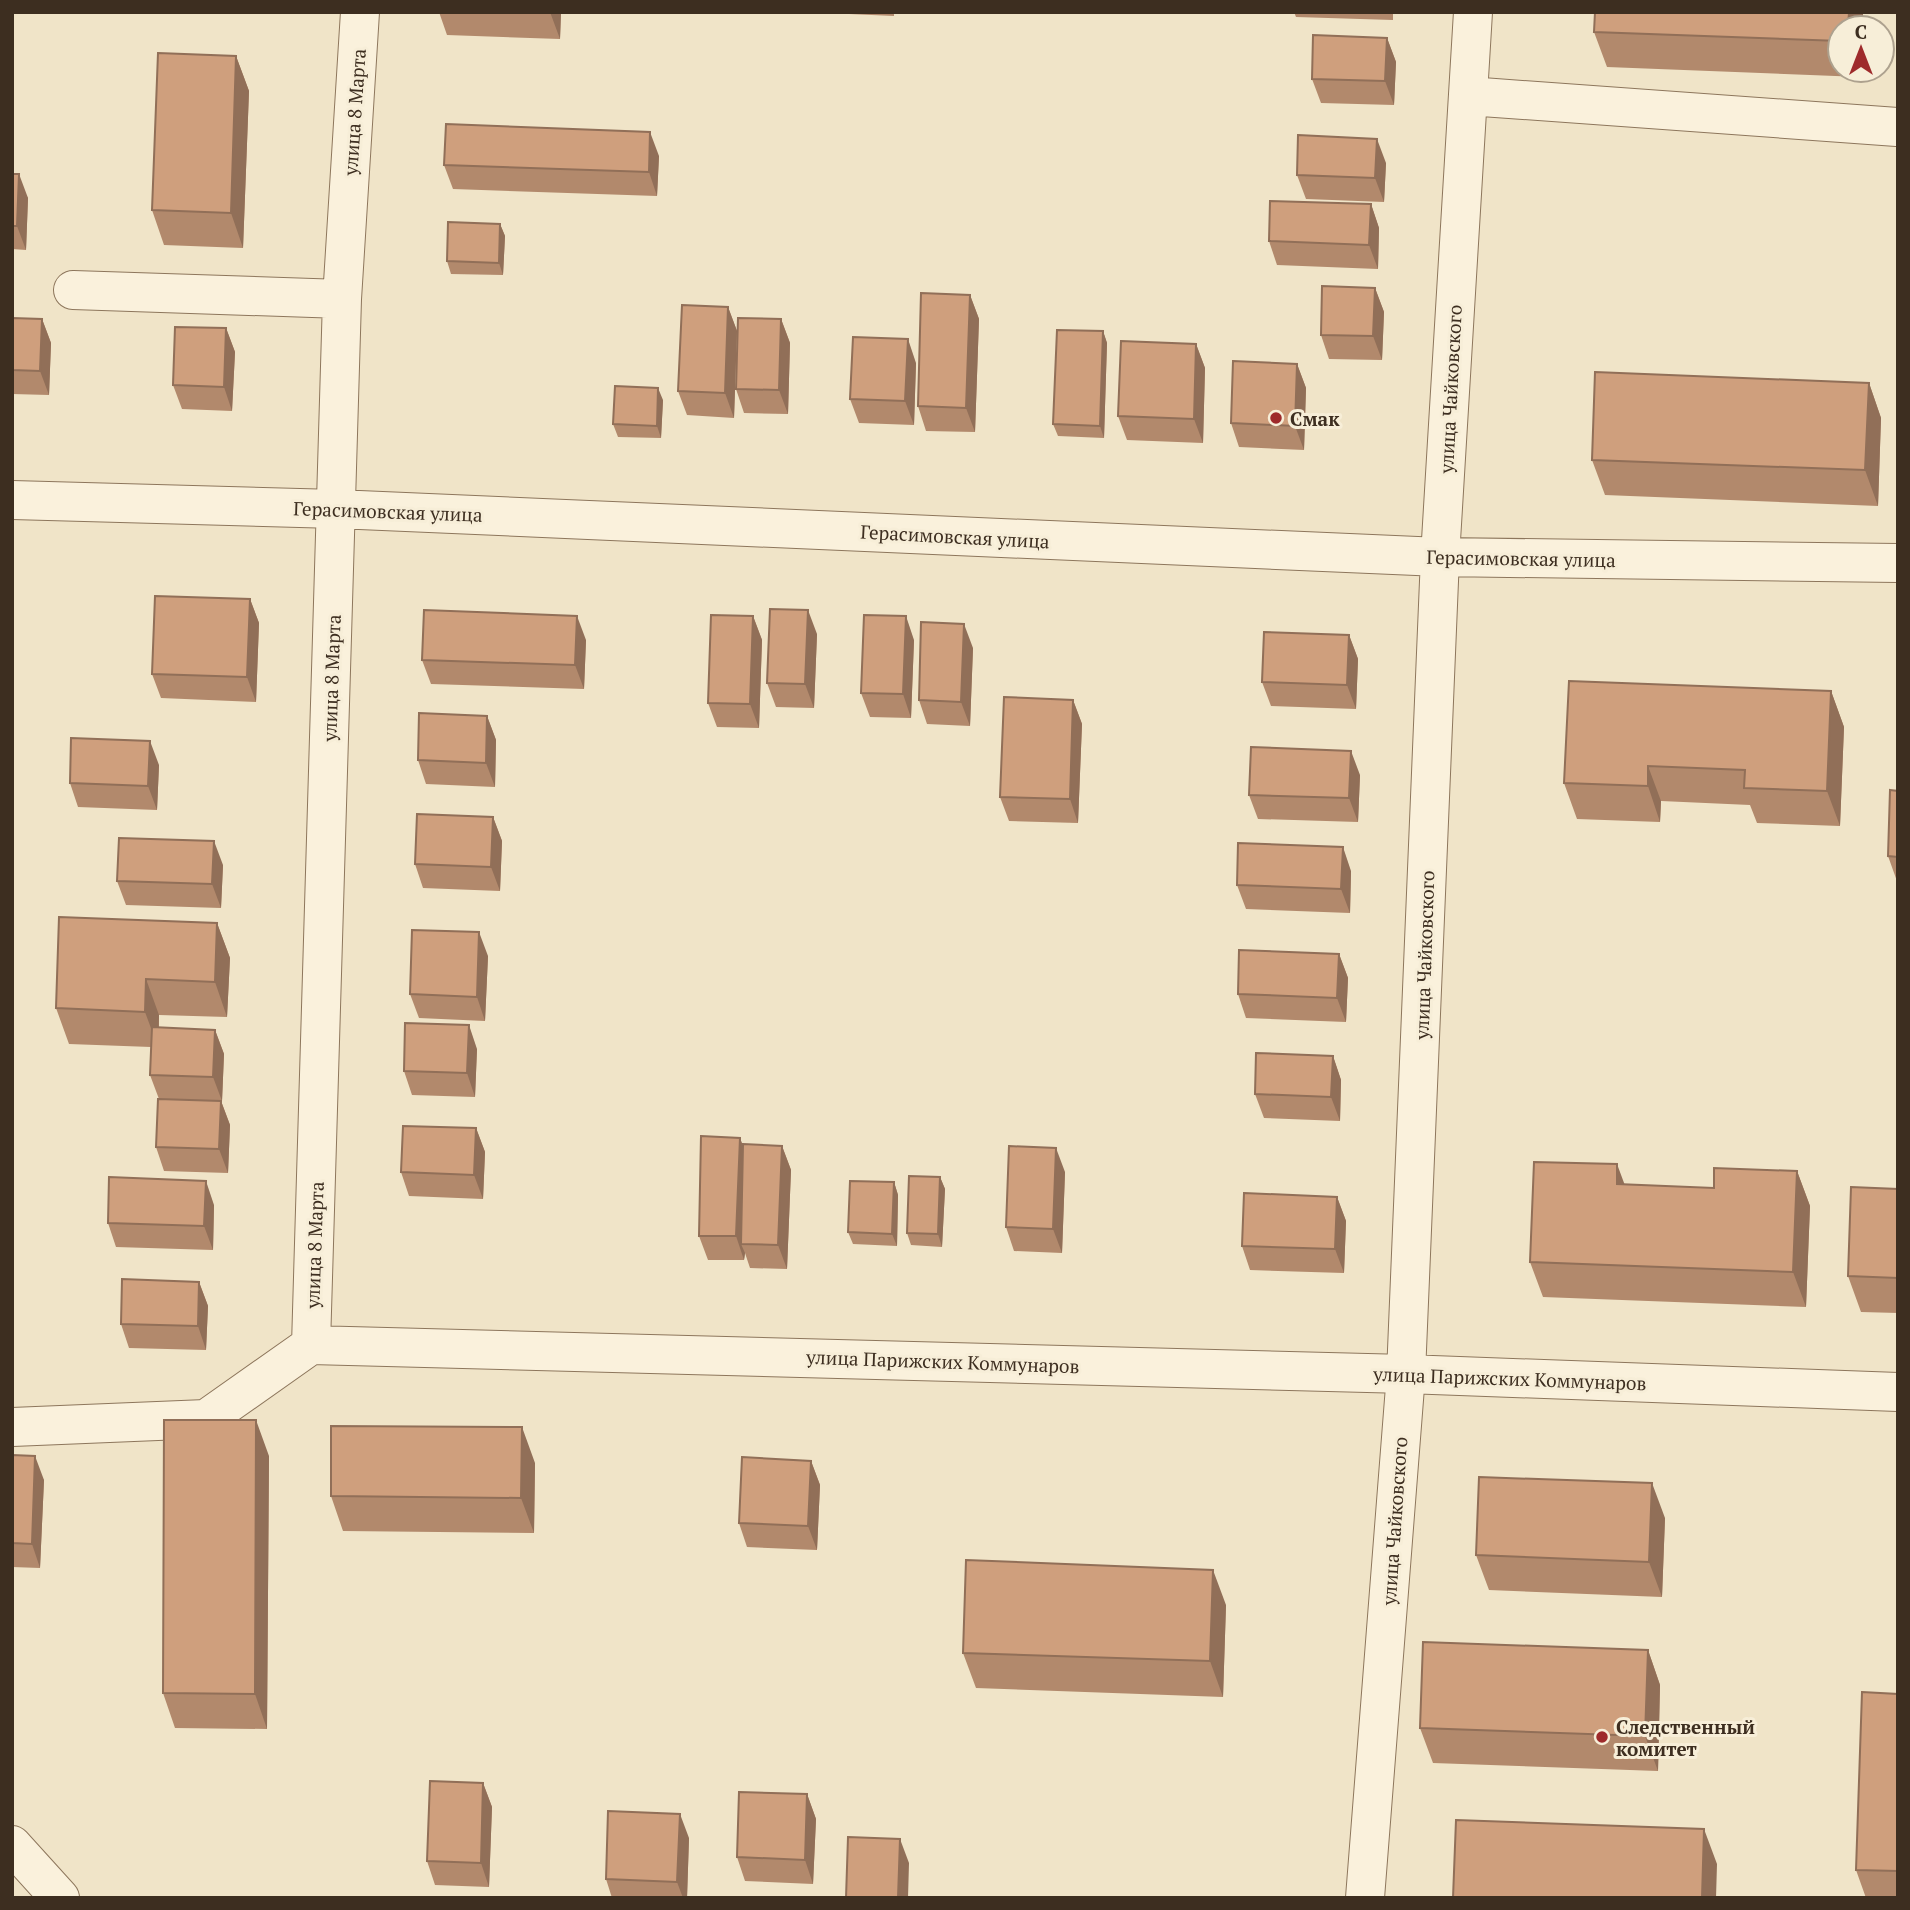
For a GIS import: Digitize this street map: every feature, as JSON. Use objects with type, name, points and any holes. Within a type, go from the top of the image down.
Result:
[{"type":"street","name":"улица 8 Марта","points":[[311,1345],[342,299],[360,12]]},
{"type":"street","name":"улица Чайковского","points":[[1365,1898],[1406,1374],[1440,557],[1473,12]]},
{"type":"street","points":[[1468,96],[1897,119]]},
{"type":"street","points":[[74,290],[342,299]]},
{"type":"street","name":"Герасимовская улица","points":[[12,500],[336,509],[1440,557],[1898,563]]},
{"type":"street","points":[[12,1427],[206,1419],[311,1345]]},
{"type":"street","name":"улица Парижских Коммунаров","points":[[311,1345],[1406,1374],[1898,1392]]},
{"type":"street","points":[[12,1845],[60,1898]]},
{"type":"building","points":[[1595,12],[1849,12],[1826,14],[1826,40],[1594,32]]},
{"type":"building","points":[[1313,35],[1387,38],[1385,81],[1312,79]]},
{"type":"building","points":[[158,53],[236,56],[231,213],[152,210]]},
{"type":"building","points":[[446,124],[650,132],[649,172],[444,165]]},
{"type":"building","points":[[1298,135],[1377,139],[1375,178],[1297,175]]},
{"type":"building","points":[[12,174],[19,174],[17,226],[12,226]]},
{"type":"building","points":[[1270,201],[1371,204],[1369,245],[1269,241]]},
{"type":"building","points":[[448,222],[500,224],[499,263],[447,261]]},
{"type":"building","points":[[1322,286],[1375,288],[1373,336],[1321,335]]},
{"type":"building","points":[[921,293],[970,295],[966,408],[918,406]]},
{"type":"building","points":[[682,305],[728,307],[725,393],[678,391]]},
{"type":"building","points":[[12,318],[42,319],[40,371],[12,370]]},
{"type":"building","points":[[738,318],[781,319],[779,390],[736,389]]},
{"type":"building","points":[[175,327],[226,328],[224,387],[173,385]]},
{"type":"building","points":[[1057,330],[1103,331],[1100,426],[1053,424]]},
{"type":"building","points":[[853,337],[908,339],[905,401],[850,399]]},
{"type":"building","points":[[1121,341],[1196,344],[1194,419],[1118,416]]},
{"type":"building","points":[[1233,361],[1297,364],[1295,426],[1231,423]]},
{"type":"building","points":[[1595,372],[1869,383],[1865,470],[1592,460]]},
{"type":"building","points":[[615,386],[658,388],[657,426],[613,424]]},
{"type":"building","points":[[155,596],[250,599],[247,677],[152,674]]},
{"type":"building","points":[[770,609],[808,610],[805,684],[767,683]]},
{"type":"building","points":[[424,610],[577,616],[575,665],[422,660]]},
{"type":"building","points":[[711,615],[753,616],[750,704],[708,703]]},
{"type":"building","points":[[864,615],[906,616],[903,694],[861,693]]},
{"type":"building","points":[[921,622],[964,624],[961,702],[919,700]]},
{"type":"building","points":[[1264,632],[1349,635],[1347,685],[1262,682]]},
{"type":"building","points":[[1569,681],[1831,691],[1827,791],[1744,788],[1745,770],[1648,766],[1648,786],[1564,783]]},
{"type":"building","points":[[1004,697],[1073,700],[1070,799],[1000,797]]},
{"type":"building","points":[[419,713],[487,716],[486,763],[418,760]]},
{"type":"building","points":[[71,738],[150,741],[148,786],[70,783]]},
{"type":"building","points":[[1251,747],[1351,751],[1349,798],[1249,795]]},
{"type":"building","points":[[1890,790],[1898,791],[1898,857],[1888,856]]},
{"type":"building","points":[[417,814],[493,817],[491,867],[415,864]]},
{"type":"building","points":[[119,838],[214,841],[212,884],[117,881]]},
{"type":"building","points":[[1238,843],[1343,847],[1341,889],[1237,885]]},
{"type":"building","points":[[59,917],[217,923],[215,982],[146,979],[145,1012],[56,1008]]},
{"type":"building","points":[[412,930],[479,932],[477,997],[410,994]]},
{"type":"building","points":[[1239,950],[1339,954],[1337,998],[1238,994]]},
{"type":"building","points":[[405,1023],[469,1025],[467,1073],[404,1071]]},
{"type":"building","points":[[152,1027],[215,1030],[213,1077],[150,1075]]},
{"type":"building","points":[[1256,1053],[1333,1056],[1331,1097],[1255,1094]]},
{"type":"building","points":[[158,1099],[221,1101],[219,1149],[156,1147]]},
{"type":"building","points":[[403,1126],[476,1128],[474,1175],[401,1172]]},
{"type":"building","points":[[701,1136],[740,1138],[736,1236],[699,1236]]},
{"type":"building","points":[[743,1144],[782,1146],[778,1245],[741,1244]]},
{"type":"building","points":[[1009,1146],[1056,1148],[1053,1229],[1006,1227]]},
{"type":"building","points":[[1534,1162],[1617,1164],[1617,1184],[1714,1188],[1714,1168],[1797,1171],[1793,1272],[1530,1262]]},
{"type":"building","points":[[909,1176],[940,1177],[938,1234],[907,1233]]},
{"type":"building","points":[[109,1177],[206,1181],[204,1226],[108,1223]]},
{"type":"building","points":[[850,1181],[894,1182],[892,1234],[848,1232]]},
{"type":"building","points":[[1851,1187],[1898,1189],[1898,1278],[1848,1276]]},
{"type":"building","points":[[1244,1193],[1337,1197],[1335,1249],[1242,1246]]},
{"type":"building","points":[[122,1279],[199,1282],[198,1326],[121,1324]]},
{"type":"building","points":[[164,1420],[256,1420],[255,1694],[163,1693]]},
{"type":"building","points":[[331,1426],[522,1427],[521,1498],[331,1496]]},
{"type":"building","points":[[12,1455],[35,1456],[32,1544],[12,1543]]},
{"type":"building","points":[[742,1457],[811,1461],[808,1526],[739,1523]]},
{"type":"building","points":[[1479,1477],[1652,1483],[1649,1562],[1476,1555]]},
{"type":"building","points":[[966,1560],[1213,1570],[1210,1661],[963,1653]]},
{"type":"building","points":[[1423,1642],[1648,1650],[1645,1736],[1420,1728]]},
{"type":"building","points":[[1862,1692],[1898,1694],[1898,1871],[1856,1870]]},
{"type":"building","points":[[430,1781],[483,1783],[481,1863],[427,1861]]},
{"type":"building","points":[[739,1792],[807,1794],[805,1860],[737,1857]]},
{"type":"building","points":[[608,1811],[680,1814],[677,1882],[606,1879]]},
{"type":"building","points":[[1456,1820],[1704,1829],[1702,1898],[1453,1898]]},
{"type":"building","points":[[848,1837],[900,1839],[898,1898],[846,1898]]},
{"type":"place","name":"Смак","points":[[1276,418]]},
{"type":"place","name":"Следственный комитет","points":[[1602,1737]]}]
